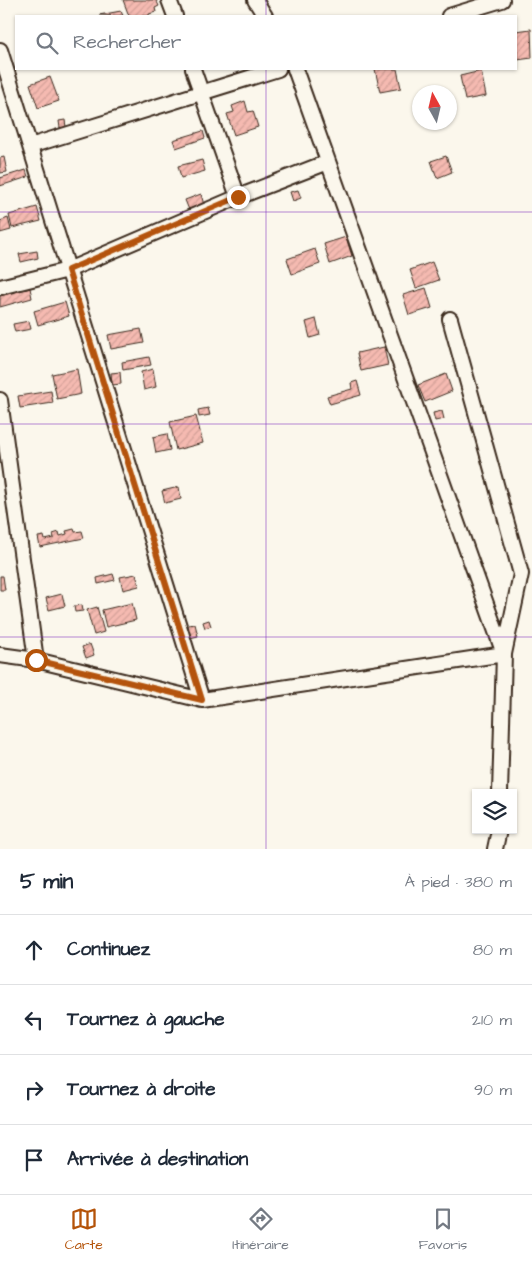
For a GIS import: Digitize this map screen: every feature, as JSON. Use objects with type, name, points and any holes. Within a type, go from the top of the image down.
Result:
[{"type":"street","points":[[169,0],[175,15]]},
{"type":"street","points":[[255,0],[263,15]]},
{"type":"street","points":[[452,15],[502,0]]},
{"type":"street","points":[[0,50],[202,700]]},
{"type":"street","points":[[193,70],[238,197]]},
{"type":"street","points":[[30,146],[275,70]]},
{"type":"street","points":[[294,70],[504,654]]},
{"type":"street","points":[[0,287],[68,270],[238,197],[328,162]]},
{"type":"street","points":[[450,319],[521,574],[504,654],[500,789]]},
{"type":"street","points":[[0,400],[36,660]]},
{"type":"street","points":[[0,654],[36,660],[202,700],[504,654]]},
{"type":"street","points":[[495,849],[498,834]]},
{"type":"building","points":[[123,0],[156,0],[159,6],[155,8],[156,12],[149,15],[129,15]]},
{"type":"building","points":[[121,11],[123,15],[99,15]]},
{"type":"building","points":[[531,29],[532,58],[517,60],[517,31]]},
{"type":"building","points":[[375,70],[397,70],[401,88],[380,92]]},
{"type":"building","points":[[481,71],[486,96],[465,100],[460,76]]},
{"type":"building","points":[[50,77],[59,101],[38,108],[30,84]]},
{"type":"building","points":[[245,101],[248,112],[253,111],[258,127],[234,135],[227,114],[234,112],[232,106]]},
{"type":"building","points":[[65,120],[66,127],[60,128],[59,121]]},
{"type":"building","points":[[203,131],[205,138],[176,148],[173,140]]},
{"type":"building","points":[[446,156],[452,172],[437,178],[431,161]]},
{"type":"building","points":[[4,157],[7,172],[0,173],[0,158]]},
{"type":"building","points":[[202,160],[205,171],[181,178],[178,166]]},
{"type":"building","points":[[26,170],[28,177],[0,186],[0,178]]},
{"type":"building","points":[[298,190],[301,198],[293,201],[290,192]]},
{"type":"building","points":[[201,194],[204,205],[189,210],[185,200]]},
{"type":"building","points":[[37,207],[41,221],[12,228],[9,215]]},
{"type":"building","points":[[8,218],[11,230],[0,233],[0,221]]},
{"type":"building","points":[[346,237],[352,256],[330,264],[324,244]]},
{"type":"building","points":[[315,249],[320,264],[292,274],[287,259]]},
{"type":"building","points":[[37,251],[38,258],[21,262],[19,254]]},
{"type":"building","points":[[432,262],[439,280],[416,288],[410,270]]},
{"type":"building","points":[[30,288],[32,298],[0,307],[0,296]]},
{"type":"building","points":[[426,288],[432,308],[409,315],[403,295]]},
{"type":"building","points":[[65,302],[69,316],[38,325],[34,311]]},
{"type":"building","points":[[316,319],[320,335],[310,338],[306,322]]},
{"type":"building","points":[[29,321],[31,329],[15,332],[13,324]]},
{"type":"building","points":[[141,329],[144,343],[111,349],[108,335]]},
{"type":"building","points":[[384,347],[388,365],[361,371],[357,353]]},
{"type":"building","points":[[149,357],[151,365],[123,370],[122,362]]},
{"type":"building","points":[[77,369],[81,394],[57,399],[52,374]]},
{"type":"building","points":[[153,369],[156,387],[144,390],[141,372]]},
{"type":"building","points":[[120,372],[121,384],[112,385],[111,373]]},
{"type":"building","points":[[446,374],[452,391],[425,402],[418,385]]},
{"type":"building","points":[[357,381],[361,395],[330,404],[327,396],[352,389],[351,383]]},
{"type":"building","points":[[51,391],[53,403],[20,408],[18,396]]},
{"type":"building","points":[[208,408],[210,415],[199,417],[198,410]]},
{"type":"building","points":[[442,411],[444,419],[435,421],[433,413]]},
{"type":"building","points":[[196,416],[203,443],[176,450],[170,422]]},
{"type":"building","points":[[167,434],[170,450],[156,453],[153,437]]},
{"type":"building","points":[[179,487],[181,499],[165,503],[162,491]]},
{"type":"building","points":[[74,529],[75,532],[82,531],[84,538],[40,547],[38,537],[44,536],[45,540],[54,538],[53,534],[59,532],[60,536],[67,534],[66,531]]},
{"type":"building","points":[[113,574],[115,580],[98,584],[97,578]]},
{"type":"building","points":[[136,574],[139,586],[123,590],[120,577]]},
{"type":"building","points":[[0,576],[3,576],[5,590],[0,590]]},
{"type":"building","points":[[62,594],[65,606],[49,610],[46,598]]},
{"type":"building","points":[[132,603],[136,620],[106,627],[102,610]]},
{"type":"building","points":[[82,605],[83,611],[75,612],[74,606]]},
{"type":"building","points":[[97,607],[104,632],[94,635],[87,610]]},
{"type":"building","points":[[209,620],[211,626],[205,628],[203,622]]},
{"type":"building","points":[[195,624],[198,636],[190,638],[188,625]]},
{"type":"building","points":[[90,644],[94,655],[86,658],[82,647]]},
{"type":"route","points":[[36,660],[202,700],[68,270],[238,197]]}]
